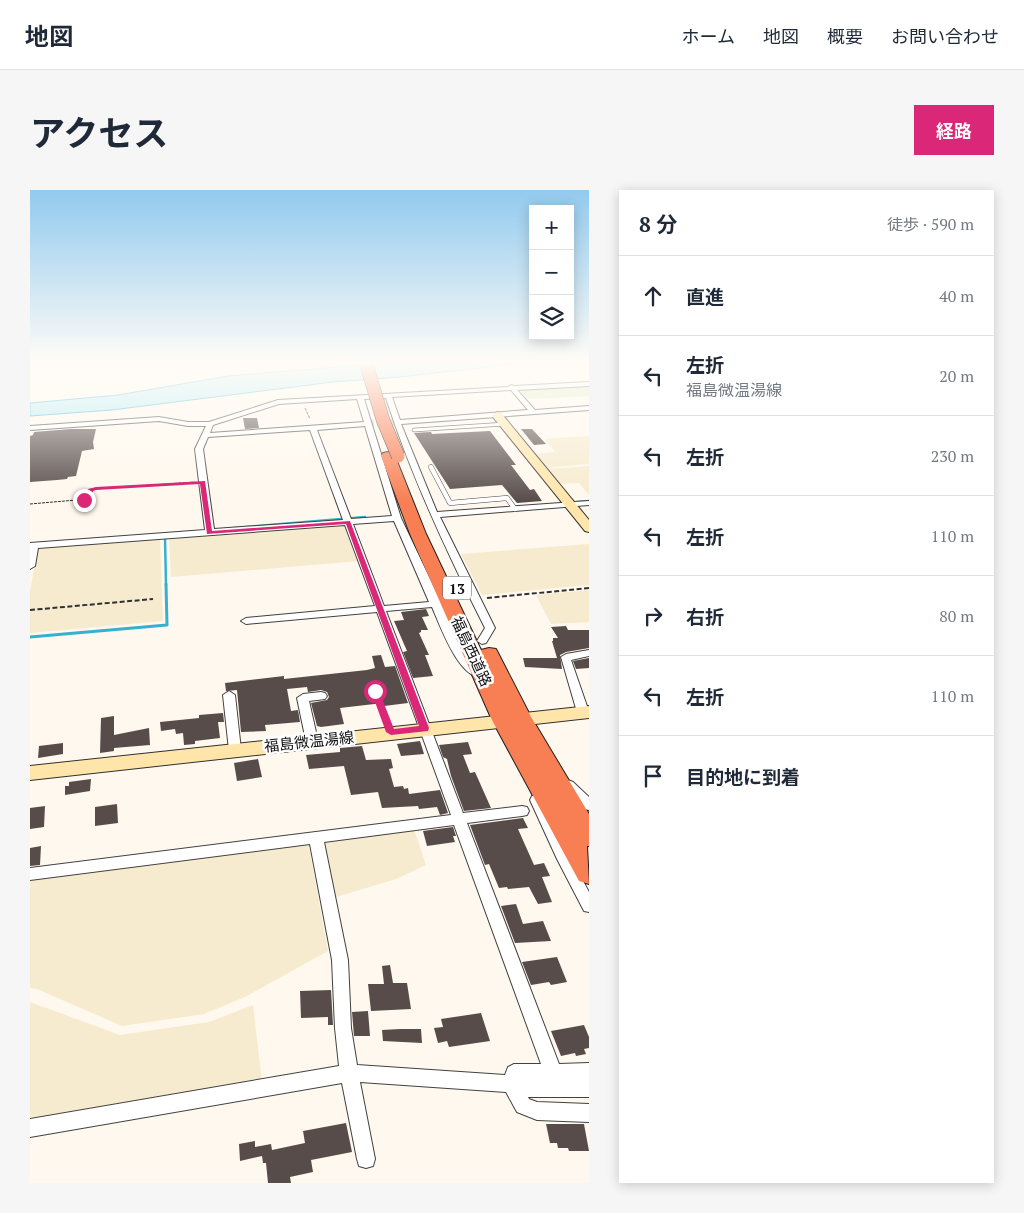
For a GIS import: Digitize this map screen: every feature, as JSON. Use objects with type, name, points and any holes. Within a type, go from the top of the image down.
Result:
[{"type":"highway","name":"福島西道路","points":[[370,409],[374,421],[393,456],[482,641],[512,719]]},
{"type":"highway","name":"福島西道路","points":[[380,409],[418,534],[482,675],[512,719],[541,770],[589,873]]},
{"type":"highway","name":"福島西道路","points":[[541,770],[589,836]]},
{"type":"main road","points":[[501,419],[589,528]]},
{"type":"main road","name":"福島微温湯線","points":[[30,773],[425,728],[586,712]]},
{"type":"street","points":[[31,429],[159,419],[188,424],[210,424],[255,409]]},
{"type":"street","points":[[363,409],[397,518],[435,604],[463,661],[472,670],[482,675]]},
{"type":"street","points":[[392,409],[435,515],[490,628],[482,641]]},
{"type":"street","points":[[396,422],[501,419],[533,412],[570,409]]},
{"type":"street","points":[[210,424],[199,449],[210,533]]},
{"type":"street","points":[[205,435],[366,424]]},
{"type":"street","points":[[313,428],[553,1072]]},
{"type":"street","points":[[435,515],[589,503]]},
{"type":"street","points":[[30,566],[32,546],[397,518]]},
{"type":"street","points":[[246,621],[435,604]]},
{"type":"street","points":[[586,712],[566,657],[589,653]]},
{"type":"street","points":[[229,695],[235,750]]},
{"type":"street","points":[[312,741],[303,698],[321,696]]},
{"type":"street","points":[[589,806],[541,770],[537,802],[589,906]]},
{"type":"street","points":[[30,874],[522,811]]},
{"type":"street","points":[[316,838],[340,960],[343,1028],[349,1073],[366,1158]]},
{"type":"street","points":[[589,1072],[514,1073],[511,1084],[522,1106],[537,1111],[589,1113]]},
{"type":"street","points":[[30,1128],[349,1073],[511,1084],[529,1088],[589,1088]]},
{"type":"lane","points":[[414,430],[501,419]]},
{"type":"lane","points":[[431,467],[450,503],[507,498],[515,509]]},
{"type":"path","points":[[306,409],[313,428]]},
{"type":"path","points":[[30,504],[88,499],[90,490],[96,488],[203,482]]},
{"type":"path","points":[[475,600],[589,588]]},
{"type":"path","points":[[30,610],[153,598]]},
{"type":"path","points":[[375,691],[391,732]]},
{"type":"shaded area","points":[[589,436],[589,464],[545,468],[534,454],[555,452],[545,439]]},
{"type":"shaded area","points":[[589,466],[589,495],[579,483],[558,484],[547,469]]},
{"type":"shaded area","points":[[346,525],[359,561],[171,577],[169,538]]},
{"type":"shaded area","points":[[160,538],[163,621],[30,633],[30,590],[38,550],[43,547]]},
{"type":"shaded area","points":[[589,544],[589,585],[482,595],[461,554]]},
{"type":"shaded area","points":[[589,590],[589,622],[551,624],[536,595]]},
{"type":"shaded area","points":[[414,829],[426,865],[396,879],[333,898],[320,840]]},
{"type":"shaded area","points":[[308,842],[328,951],[245,997],[204,1014],[122,1026],[37,989],[30,988],[30,876]]},
{"type":"shaded area","points":[[30,1002],[120,1035],[209,1022],[253,1005],[262,1082],[51,1116],[30,1117]]},
{"type":"water","points":[[30,409],[117,409],[112,410],[30,416]]},
{"type":"building","points":[[243,418],[257,418],[259,428],[245,429]]},
{"type":"building","points":[[96,429],[93,442],[94,449],[82,451],[76,476],[68,477],[67,479],[30,482],[30,436],[34,432]]},
{"type":"building","points":[[521,429],[532,429],[546,444],[534,445]]},
{"type":"building","points":[[490,431],[516,465],[511,465],[530,490],[534,489],[542,501],[517,503],[502,485],[450,489],[414,433]]},
{"type":"building","points":[[426,609],[429,616],[422,617],[428,630],[421,630],[419,633],[429,655],[425,655],[433,676],[413,678],[403,652],[407,651],[394,621],[404,620],[401,612]]},
{"type":"building","points":[[566,626],[568,630],[589,630],[589,648],[566,652],[560,655],[562,669],[525,667],[523,658],[557,658],[552,641],[553,638],[558,638],[551,627]]},
{"type":"building","points":[[381,655],[385,667],[395,666],[408,703],[384,706],[383,703],[340,708],[344,724],[321,727],[317,726],[311,703],[327,700],[329,697],[327,692],[321,690],[308,692],[307,687],[287,689],[291,711],[298,710],[300,722],[265,725],[266,731],[241,732],[237,690],[226,691],[225,683],[284,676],[284,679],[367,670],[375,668],[372,656]]},
{"type":"building","points":[[589,658],[589,668],[576,669],[573,661]]},
{"type":"building","points":[[223,713],[224,722],[218,722],[220,738],[195,741],[195,744],[184,745],[183,733],[176,734],[175,729],[161,731],[160,722],[199,718],[199,715]]},
{"type":"building","points":[[114,716],[114,735],[149,728],[150,745],[114,748],[114,751],[100,753],[101,718]]},
{"type":"building","points":[[420,741],[424,754],[401,756],[397,744]]},
{"type":"building","points":[[468,742],[472,754],[463,755],[470,773],[475,772],[491,808],[464,811],[447,759],[443,757],[439,745]]},
{"type":"building","points":[[63,743],[63,754],[38,758],[39,746]]},
{"type":"building","points":[[362,746],[366,760],[391,759],[393,768],[389,769],[394,787],[403,786],[404,789],[408,788],[409,794],[440,790],[448,813],[440,815],[437,807],[419,809],[418,806],[382,808],[378,792],[351,795],[344,766],[309,769],[306,755],[340,752],[340,748]]},
{"type":"building","points":[[258,759],[262,777],[237,781],[234,763]]},
{"type":"building","points":[[91,779],[90,791],[65,795],[65,786],[69,786],[69,782]]},
{"type":"building","points":[[117,804],[118,823],[95,826],[95,807]]},
{"type":"building","points":[[45,806],[44,827],[30,829],[30,808]]},
{"type":"building","points":[[523,818],[528,828],[518,829],[534,865],[544,863],[550,876],[542,877],[552,902],[538,904],[529,887],[499,888],[489,864],[485,865],[470,825]]},
{"type":"building","points":[[453,827],[456,836],[453,836],[455,842],[427,846],[423,831]]},
{"type":"building","points":[[41,846],[40,865],[30,866],[30,848]]},
{"type":"building","points":[[516,904],[523,924],[543,921],[551,941],[515,943],[501,906]]},
{"type":"building","points":[[557,957],[567,982],[551,985],[549,982],[531,985],[522,962]]},
{"type":"building","points":[[390,965],[393,983],[407,983],[411,1009],[371,1011],[368,984],[384,984],[382,966]]},
{"type":"building","points":[[331,990],[333,1025],[328,1025],[328,1017],[301,1018],[300,991]]},
{"type":"building","points":[[368,1011],[370,1036],[354,1036],[352,1012]]},
{"type":"building","points":[[481,1013],[490,1041],[449,1047],[447,1041],[438,1043],[434,1028],[443,1027],[441,1019]]},
{"type":"building","points":[[584,1025],[589,1037],[589,1048],[584,1049],[586,1054],[576,1056],[575,1053],[561,1056],[551,1031]]},
{"type":"building","points":[[421,1029],[422,1043],[383,1041],[382,1030]]},
{"type":"building","points":[[346,1123],[352,1152],[311,1160],[313,1172],[290,1177],[291,1183],[268,1183],[266,1163],[263,1163],[262,1156],[240,1161],[239,1144],[255,1141],[255,1147],[271,1144],[272,1150],[305,1143],[303,1131]]},
{"type":"building","points":[[546,1124],[584,1124],[589,1151],[569,1151],[568,1148],[558,1148],[557,1143],[550,1143]]},
{"type":"waterway","points":[[577,502],[589,501]]},
{"type":"waterway","points":[[234,528],[365,517]]},
{"type":"waterway","points":[[166,585],[165,538],[167,537]]},
{"type":"waterway","points":[[30,637],[167,625],[166,584]]},
{"type":"tunnel","points":[[367,424],[396,422]]},
{"type":"route","points":[[84,500],[89,498],[90,490],[96,488],[203,482],[210,533],[348,522],[425,728],[391,732],[375,691]]}]
